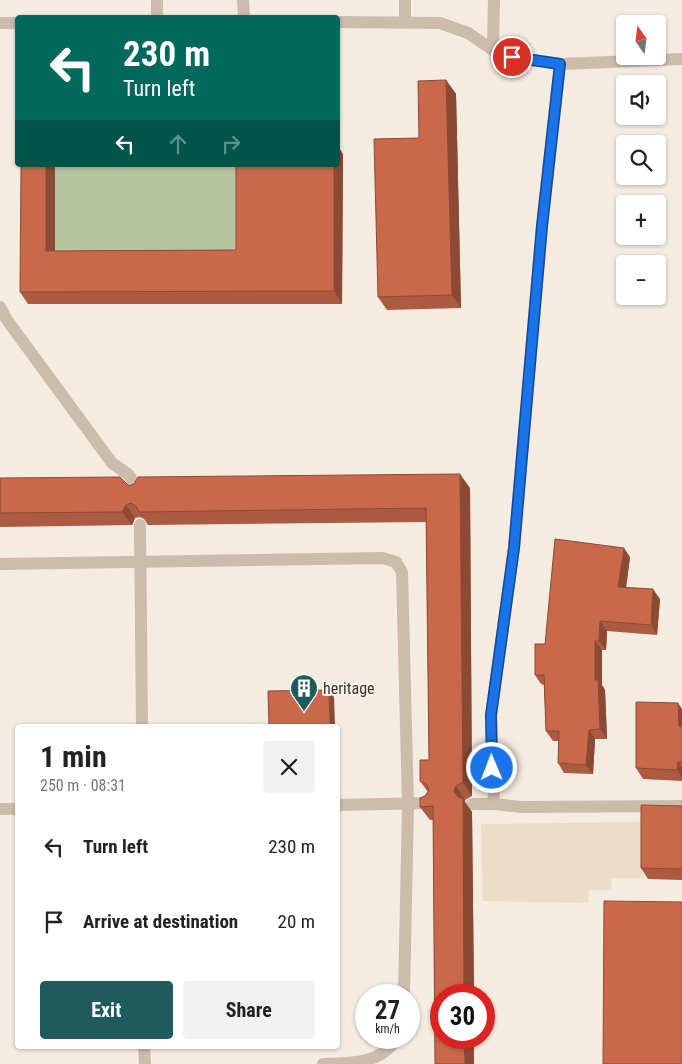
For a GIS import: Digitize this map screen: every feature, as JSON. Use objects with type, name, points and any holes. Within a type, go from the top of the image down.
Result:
[{"type":"street","points":[[157,0],[158,15]]},
{"type":"street","points":[[243,0],[244,15]]},
{"type":"street","points":[[405,0],[405,21]]},
{"type":"street","points":[[494,0],[494,50]]},
{"type":"street","points":[[340,22],[405,21],[440,23],[468,33],[494,50],[512,57],[560,64],[682,59]]},
{"type":"street","points":[[0,23],[15,23]]},
{"type":"street","points":[[494,804],[491,715],[514,548],[542,226],[560,64]]},
{"type":"street","points":[[0,307],[7,320],[112,463],[129,475],[139,491]]},
{"type":"street","points":[[140,525],[142,724]]},
{"type":"street","points":[[0,564],[383,558],[396,562],[402,572],[408,805],[404,984]]},
{"type":"street","points":[[340,805],[408,805],[430,803]]},
{"type":"street","points":[[472,804],[521,807],[682,806]]},
{"type":"street","points":[[0,809],[15,809]]},
{"type":"street","points":[[144,1049],[144,1064]]},
{"type":"street","points":[[323,1064],[368,1063],[391,1049]]},
{"type":"green space","points":[[55,167],[244,167],[245,262],[55,264]]},
{"type":"shaded area","points":[[644,822],[643,878],[612,878],[611,890],[589,890],[588,903],[483,901],[481,824]]},
{"type":"building","points":[[446,80],[452,295],[378,297],[374,139],[419,138],[418,81]]},
{"type":"building","points":[[21,167],[46,167],[46,251],[236,250],[236,167],[334,167],[334,291],[20,292]]},
{"type":"building","points":[[460,474],[463,782],[456,786],[454,791],[458,797],[463,799],[464,984],[434,984],[433,806],[420,807],[420,798],[425,796],[429,790],[427,785],[420,781],[420,760],[429,760],[426,508],[139,512],[137,507],[131,503],[126,505],[122,512],[0,513],[0,478],[120,477],[129,486],[134,484],[138,477]]},
{"type":"building","points":[[555,539],[624,548],[618,587],[653,589],[651,625],[600,621],[599,641],[595,641],[595,680],[598,680],[600,729],[589,730],[586,765],[558,763],[559,731],[546,731],[544,675],[535,675],[535,644],[545,644]]},
{"type":"building","name":"heritage","points":[[329,690],[330,724],[269,724],[268,691]]},
{"type":"building","points":[[636,702],[678,703],[679,726],[682,727],[682,762],[678,762],[677,770],[636,768]]},
{"type":"building","points":[[641,805],[682,806],[682,869],[641,868]]},
{"type":"building","points":[[604,901],[682,902],[682,1064],[603,1064]]},
{"type":"building","points":[[435,1049],[464,1049],[465,1064],[435,1064]]},
{"type":"place","name":"heritage","points":[[304,712]]},
{"type":"route","points":[[492,768],[491,715],[514,548],[542,226],[560,64],[512,57]]}]
